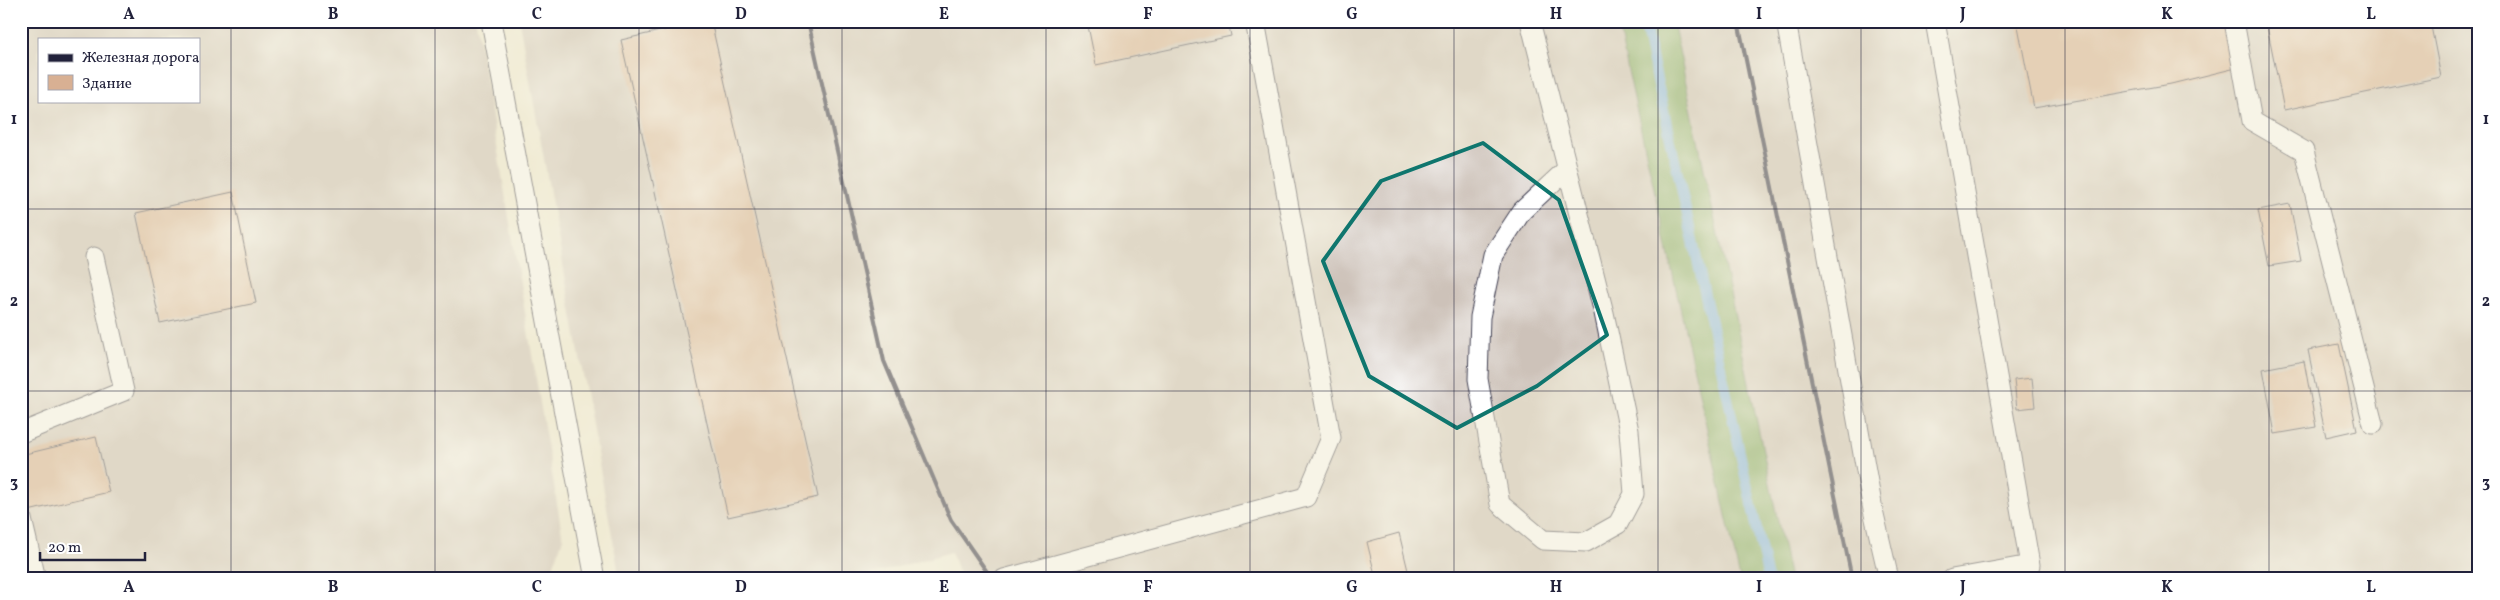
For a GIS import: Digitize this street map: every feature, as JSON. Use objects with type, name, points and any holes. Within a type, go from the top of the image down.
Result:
[{"type":"lane","points":[[491,21],[595,579]]},
{"type":"lane","points":[[1004,579],[1306,497],[1331,438],[1255,21]]},
{"type":"lane","points":[[1530,21],[1604,313],[1629,431],[1634,494],[1618,524],[1586,542],[1544,540],[1500,504],[1478,378],[1480,317],[1493,255],[1522,211],[1567,169]]},
{"type":"lane","points":[[1786,21],[1873,510],[1889,579]]},
{"type":"lane","points":[[1935,21],[2030,566],[1952,579]]},
{"type":"lane","points":[[2234,21],[2252,120],[2304,151],[2373,424]]},
{"type":"lane","points":[[21,433],[124,391],[94,257]]},
{"type":"lane","points":[[21,515],[36,579]]},
{"type":"highlighted area","points":[[1483,143],[1559,200],[1607,335],[1537,386],[1457,428],[1369,376],[1323,261],[1381,181]]},
{"type":"shaded area","points":[[21,21],[476,21],[563,539],[549,579],[21,579]]},
{"type":"shaded area","points":[[519,21],[2479,21],[2479,307],[2472,327],[2479,332],[2479,579],[961,579],[951,552],[855,579],[624,579],[619,574]]},
{"type":"green space","points":[[1617,21],[1673,21],[1790,579],[1740,579]]},
{"type":"building","points":[[703,21],[711,21],[818,497],[728,517],[621,40]]},
{"type":"building","points":[[1087,21],[1228,21],[1231,36],[1096,65]]},
{"type":"building","points":[[2017,21],[2227,21],[2236,68],[2171,84],[2034,108]]},
{"type":"building","points":[[2266,21],[2430,21],[2441,77],[2284,110]]},
{"type":"building","points":[[233,192],[256,303],[160,323],[136,213]]},
{"type":"building","points":[[2290,204],[2301,261],[2269,266],[2258,210]]},
{"type":"building","points":[[2339,344],[2357,430],[2326,437],[2308,350]]},
{"type":"building","points":[[2304,361],[2316,427],[2275,434],[2263,369]]},
{"type":"building","points":[[2032,378],[2035,407],[2017,409],[2014,380]]},
{"type":"building","points":[[96,437],[109,492],[24,512],[21,497],[21,455]]},
{"type":"building","points":[[1399,533],[1410,579],[1376,579],[1367,542]]},
{"type":"waterway","points":[[1644,21],[1768,579]]},
{"type":"railway","points":[[808,21],[884,361],[951,520],[992,579]]},
{"type":"railway","points":[[1738,21],[1852,579]]}]
